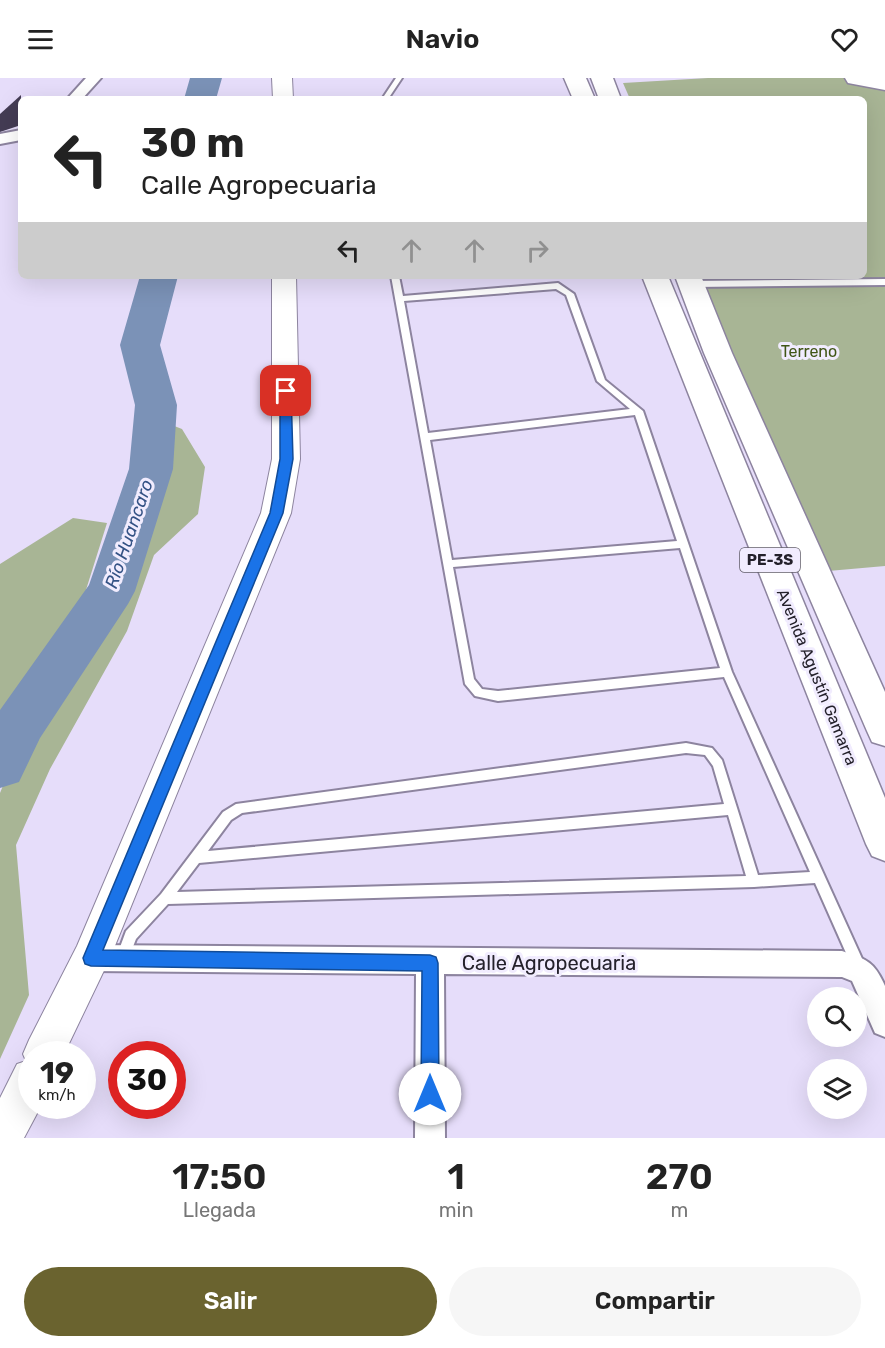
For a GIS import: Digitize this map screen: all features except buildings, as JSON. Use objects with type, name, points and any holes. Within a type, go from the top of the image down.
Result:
[{"type":"highway","points":[[575,78],[583,96]]},
{"type":"highway","points":[[602,78],[609,96]]},
{"type":"highway","points":[[856,78],[885,84]]},
{"type":"highway","name":"Avenida Agustín Gamarra","points":[[657,279],[703,356],[885,731]]},
{"type":"highway","name":"Avenida Agustín Gamarra","points":[[690,280],[703,356],[885,844]]},
{"type":"street","points":[[77,96],[94,78]]},
{"type":"street","points":[[282,78],[283,96]]},
{"type":"street","points":[[0,140],[18,136]]},
{"type":"street","points":[[52,1041],[106,958],[276,513],[286,459],[284,279]]},
{"type":"street","name":"Calle Agropecuaria","points":[[106,958],[430,963],[842,964],[862,971]]},
{"type":"street","points":[[430,963],[430,1138]]},
{"type":"street","points":[[862,971],[872,988],[885,1023]]},
{"type":"street","points":[[2,1138],[18,1106]]},
{"type":"lane","points":[[387,96],[399,78]]},
{"type":"lane","points":[[396,279],[469,681],[479,693],[498,696],[727,672]]},
{"type":"lane","points":[[690,280],[885,282]]},
{"type":"lane","points":[[399,299],[558,286],[570,294],[601,381],[638,411],[727,672],[862,971]]},
{"type":"lane","points":[[424,437],[638,411]]},
{"type":"lane","points":[[448,564],[683,544]]},
{"type":"lane","points":[[106,958],[165,898],[227,816],[240,808],[686,748],[708,751],[718,764],[754,881]]},
{"type":"lane","points":[[195,858],[731,809]]},
{"type":"lane","points":[[165,898],[754,881],[819,877]]},
{"type":"green space","name":"Terreno","points":[[708,78],[846,78],[885,84],[885,566],[817,572],[701,279],[867,279],[867,96],[629,96],[623,83]]},
{"type":"green space","points":[[164,422],[182,429],[205,467],[198,514],[154,555],[127,631],[50,769],[16,845],[29,995],[0,1059],[0,793],[19,746],[133,572],[164,471]]},
{"type":"green space","points":[[73,518],[107,523],[85,593],[0,723],[0,564]]},
{"type":"waterway","name":"Río Huancaro","points":[[201,96],[206,78]]},
{"type":"waterway","name":"Río Huancaro","points":[[0,765],[19,725],[111,591],[151,469],[156,405],[140,345],[158,279]]},
{"type":"route","points":[[286,391],[286,459],[276,513],[91,958],[430,963],[430,1094]]}]
